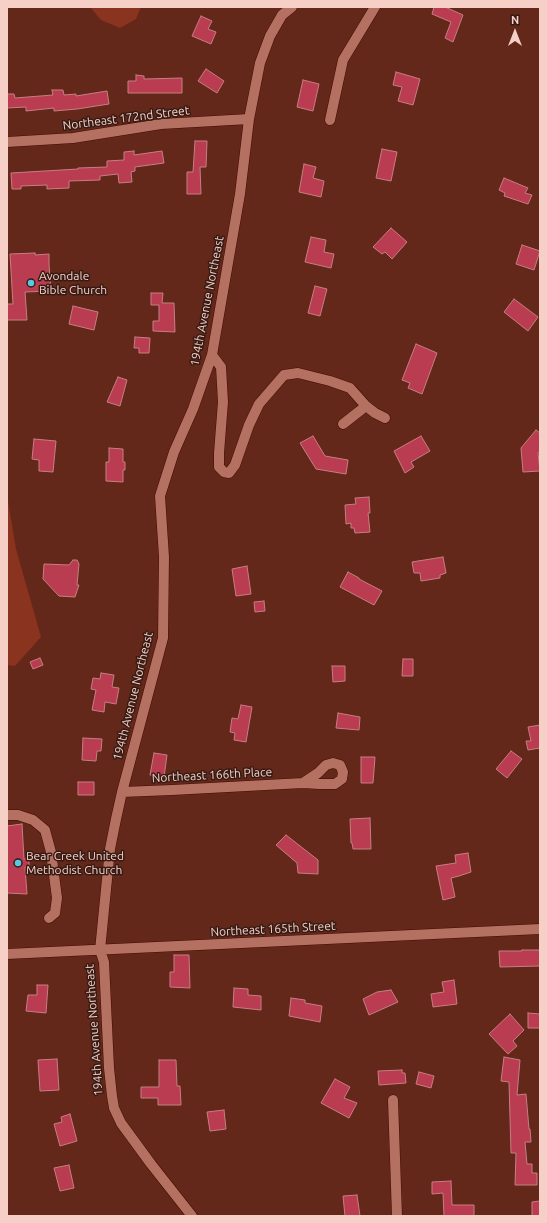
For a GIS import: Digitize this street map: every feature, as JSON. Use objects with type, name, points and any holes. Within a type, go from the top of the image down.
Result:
[{"type":"street","name":"194th Avenue Northeast","points":[[192,1216],[121,1123],[114,1108],[109,1068],[104,962],[100,950],[110,849],[122,792],[164,638],[164,557],[160,496],[174,452],[193,409],[212,355],[240,194],[249,119],[260,64],[270,36],[282,15],[292,7]]},
{"type":"street","points":[[330,120],[343,60],[375,7]]},
{"type":"street","name":"Northeast 172nd Street","points":[[7,142],[73,138],[161,124],[249,119]]},
{"type":"street","points":[[212,355],[221,367],[223,402],[219,453],[220,467],[224,472],[229,473],[235,465],[249,425],[259,404],[284,375],[298,373],[350,388],[366,406],[385,418]]},
{"type":"street","points":[[343,424],[366,406]]},
{"type":"street","name":"Northeast 166th Place","points":[[122,792],[303,783]]},
{"type":"street","points":[[7,815],[18,815],[33,820],[45,830],[51,852],[57,898],[55,913],[49,918]]},
{"type":"street","name":"Northeast 165th Street","points":[[7,954],[540,929]]},
{"type":"street","points":[[393,1100],[397,1216]]},
{"type":"shaded area","points":[[90,7],[141,7],[136,19],[120,28],[101,20]]},
{"type":"shaded area","points":[[7,495],[16,549],[41,637],[15,666],[7,665]]},
{"type":"building","points":[[434,7],[445,7],[463,15],[453,42],[445,38],[451,22],[432,14]]},
{"type":"building","points":[[201,16],[212,21],[208,29],[216,32],[211,44],[192,36]]},
{"type":"building","points":[[206,69],[224,81],[217,93],[198,81]]},
{"type":"building","points":[[396,72],[420,79],[413,105],[398,101],[402,87],[393,85]]},
{"type":"building","points":[[136,75],[144,76],[144,79],[182,78],[182,93],[128,93],[128,81],[136,81]]},
{"type":"building","points":[[303,80],[319,84],[313,111],[297,107]]},
{"type":"building","points":[[52,90],[63,90],[64,95],[76,94],[76,96],[107,91],[109,104],[54,111],[54,108],[26,111],[26,107],[7,108],[7,94],[14,94],[15,98],[53,95]]},
{"type":"building","points":[[195,141],[207,141],[206,167],[200,167],[201,194],[187,194],[187,172],[193,172]]},
{"type":"building","points":[[382,149],[397,152],[391,181],[376,178]]},
{"type":"building","points":[[134,151],[134,155],[162,151],[164,163],[135,167],[135,171],[131,172],[132,182],[119,183],[118,174],[100,176],[100,180],[69,181],[69,188],[47,189],[47,185],[21,186],[21,189],[12,189],[11,173],[107,167],[107,161],[124,160],[124,152]]},
{"type":"building","points":[[304,164],[316,167],[313,178],[324,181],[321,197],[299,192]]},
{"type":"building","points":[[504,178],[528,188],[525,193],[532,195],[528,204],[504,196],[505,193],[499,190]]},
{"type":"building","points":[[391,228],[407,242],[392,259],[385,252],[382,254],[373,247]]},
{"type":"building","points":[[311,237],[326,240],[324,252],[334,254],[331,268],[305,262]]},
{"type":"building","points":[[522,245],[540,251],[534,270],[516,264]]},
{"type":"building","name":"Avondale Bible Church","points":[[35,253],[35,255],[49,254],[51,291],[25,292],[27,320],[7,320],[7,304],[13,304],[10,254]]},
{"type":"building","points":[[315,286],[327,289],[320,316],[308,313]]},
{"type":"building","points":[[151,293],[163,293],[162,303],[174,303],[175,332],[153,331],[153,321],[159,321],[159,305],[151,305]]},
{"type":"building","points":[[514,299],[538,317],[528,331],[504,312]]},
{"type":"building","points":[[73,306],[98,312],[94,330],[69,324]]},
{"type":"building","points":[[135,337],[150,338],[149,353],[139,353],[139,348],[134,348]]},
{"type":"building","points":[[416,344],[437,353],[422,394],[408,388],[410,383],[402,380]]},
{"type":"building","points":[[118,377],[127,380],[120,406],[107,402]]},
{"type":"building","points":[[536,430],[540,433],[540,451],[538,453],[540,471],[523,472],[521,448]]},
{"type":"building","points":[[313,436],[325,456],[348,460],[346,474],[316,469],[300,443]]},
{"type":"building","points":[[421,436],[430,451],[411,462],[414,467],[405,473],[394,451]]},
{"type":"building","points":[[34,439],[56,441],[53,472],[39,471],[39,460],[32,459]]},
{"type":"building","points":[[109,448],[123,449],[123,462],[125,462],[125,470],[123,470],[123,482],[106,481],[106,462],[109,462]]},
{"type":"building","points":[[369,497],[370,513],[368,513],[370,532],[355,533],[354,528],[351,528],[351,523],[346,524],[345,505],[356,504],[355,498]]},
{"type":"building","points":[[443,557],[446,573],[440,575],[440,578],[421,581],[420,573],[414,573],[412,562]]},
{"type":"building","points":[[73,560],[77,560],[79,564],[77,585],[79,585],[75,597],[59,596],[43,579],[44,564],[69,565]]},
{"type":"building","points":[[247,566],[251,594],[236,596],[232,569]]},
{"type":"building","points":[[348,572],[382,591],[374,605],[340,587]]},
{"type":"building","points":[[264,601],[265,611],[255,612],[254,602]]},
{"type":"building","points":[[40,658],[43,665],[33,669],[30,662]]},
{"type":"building","points":[[403,659],[413,659],[413,676],[402,676]]},
{"type":"building","points":[[332,666],[345,666],[345,681],[333,682]]},
{"type":"building","points":[[101,673],[114,675],[112,687],[119,688],[116,704],[105,702],[104,712],[92,710],[96,690],[91,689],[93,678],[100,679]]},
{"type":"building","points":[[241,705],[252,707],[246,742],[234,740],[235,733],[230,732],[232,718],[238,719]]},
{"type":"building","points":[[338,713],[360,717],[359,730],[336,728]]},
{"type":"building","points":[[540,725],[540,748],[528,750],[526,741],[531,741],[528,727]]},
{"type":"building","points":[[83,738],[102,739],[101,751],[97,751],[96,761],[82,760]]},
{"type":"building","points":[[511,751],[522,759],[507,778],[496,769]]},
{"type":"building","points":[[154,753],[167,755],[164,777],[150,775]]},
{"type":"building","points":[[361,757],[375,757],[373,783],[361,783]]},
{"type":"building","points":[[78,782],[94,782],[94,795],[78,795]]},
{"type":"building","points":[[370,818],[371,849],[353,849],[351,843],[350,819]]},
{"type":"building","name":"Bear Creek United Methodist Church","points":[[22,824],[24,859],[29,859],[29,867],[25,867],[27,894],[7,893],[7,826]]},
{"type":"building","points":[[286,835],[318,860],[318,874],[298,873],[297,863],[276,845]]},
{"type":"building","points":[[468,853],[471,872],[451,878],[455,897],[443,900],[436,866],[456,863],[455,855]]},
{"type":"building","points":[[540,950],[540,966],[500,967],[499,951]]},
{"type":"building","points":[[174,955],[189,955],[190,988],[170,987],[170,972],[174,972]]},
{"type":"building","points":[[454,980],[457,1004],[433,1007],[431,994],[444,992],[442,982]]},
{"type":"building","points":[[37,985],[48,985],[46,1013],[26,1011],[28,995],[37,995]]},
{"type":"building","points":[[234,988],[248,989],[248,995],[261,996],[261,1010],[233,1007]]},
{"type":"building","points":[[391,990],[398,1002],[369,1015],[363,999],[377,992]]},
{"type":"building","points":[[291,998],[305,1000],[305,1003],[322,1006],[320,1022],[289,1016]]},
{"type":"building","points":[[528,1013],[540,1014],[540,1028],[528,1028]]},
{"type":"building","points":[[510,1014],[524,1030],[513,1041],[517,1046],[508,1054],[489,1034]]},
{"type":"building","points":[[504,1057],[520,1060],[517,1095],[526,1094],[531,1142],[525,1142],[527,1164],[532,1164],[532,1173],[537,1173],[537,1185],[515,1185],[516,1153],[511,1153],[509,1082],[501,1081]]},
{"type":"building","points":[[57,1059],[59,1090],[40,1091],[38,1060]]},
{"type":"building","points":[[159,1060],[176,1060],[177,1086],[180,1086],[181,1105],[158,1105],[158,1098],[141,1098],[141,1087],[159,1087]]},
{"type":"building","points":[[402,1070],[402,1073],[405,1073],[406,1083],[379,1085],[378,1071]]},
{"type":"building","points":[[419,1072],[434,1076],[431,1088],[416,1084]]},
{"type":"building","points":[[335,1079],[350,1087],[344,1098],[357,1103],[349,1118],[321,1103]]},
{"type":"building","points":[[224,1110],[226,1129],[210,1131],[207,1112]]},
{"type":"building","points":[[70,1114],[77,1141],[60,1146],[54,1124],[62,1122],[61,1117]]},
{"type":"building","points":[[69,1165],[74,1188],[60,1191],[54,1168]]},
{"type":"building","points":[[451,1181],[452,1205],[474,1205],[474,1216],[444,1216],[443,1193],[432,1194],[432,1182]]},
{"type":"building","points":[[357,1195],[360,1216],[345,1216],[343,1196]]},
{"type":"building","points":[[540,1201],[540,1216],[532,1216],[532,1202]]},
{"type":"place","name":"Avondale Bible Church","points":[[31,283]]},
{"type":"place","name":"Bear Creek United Methodist Church","points":[[18,863]]}]
